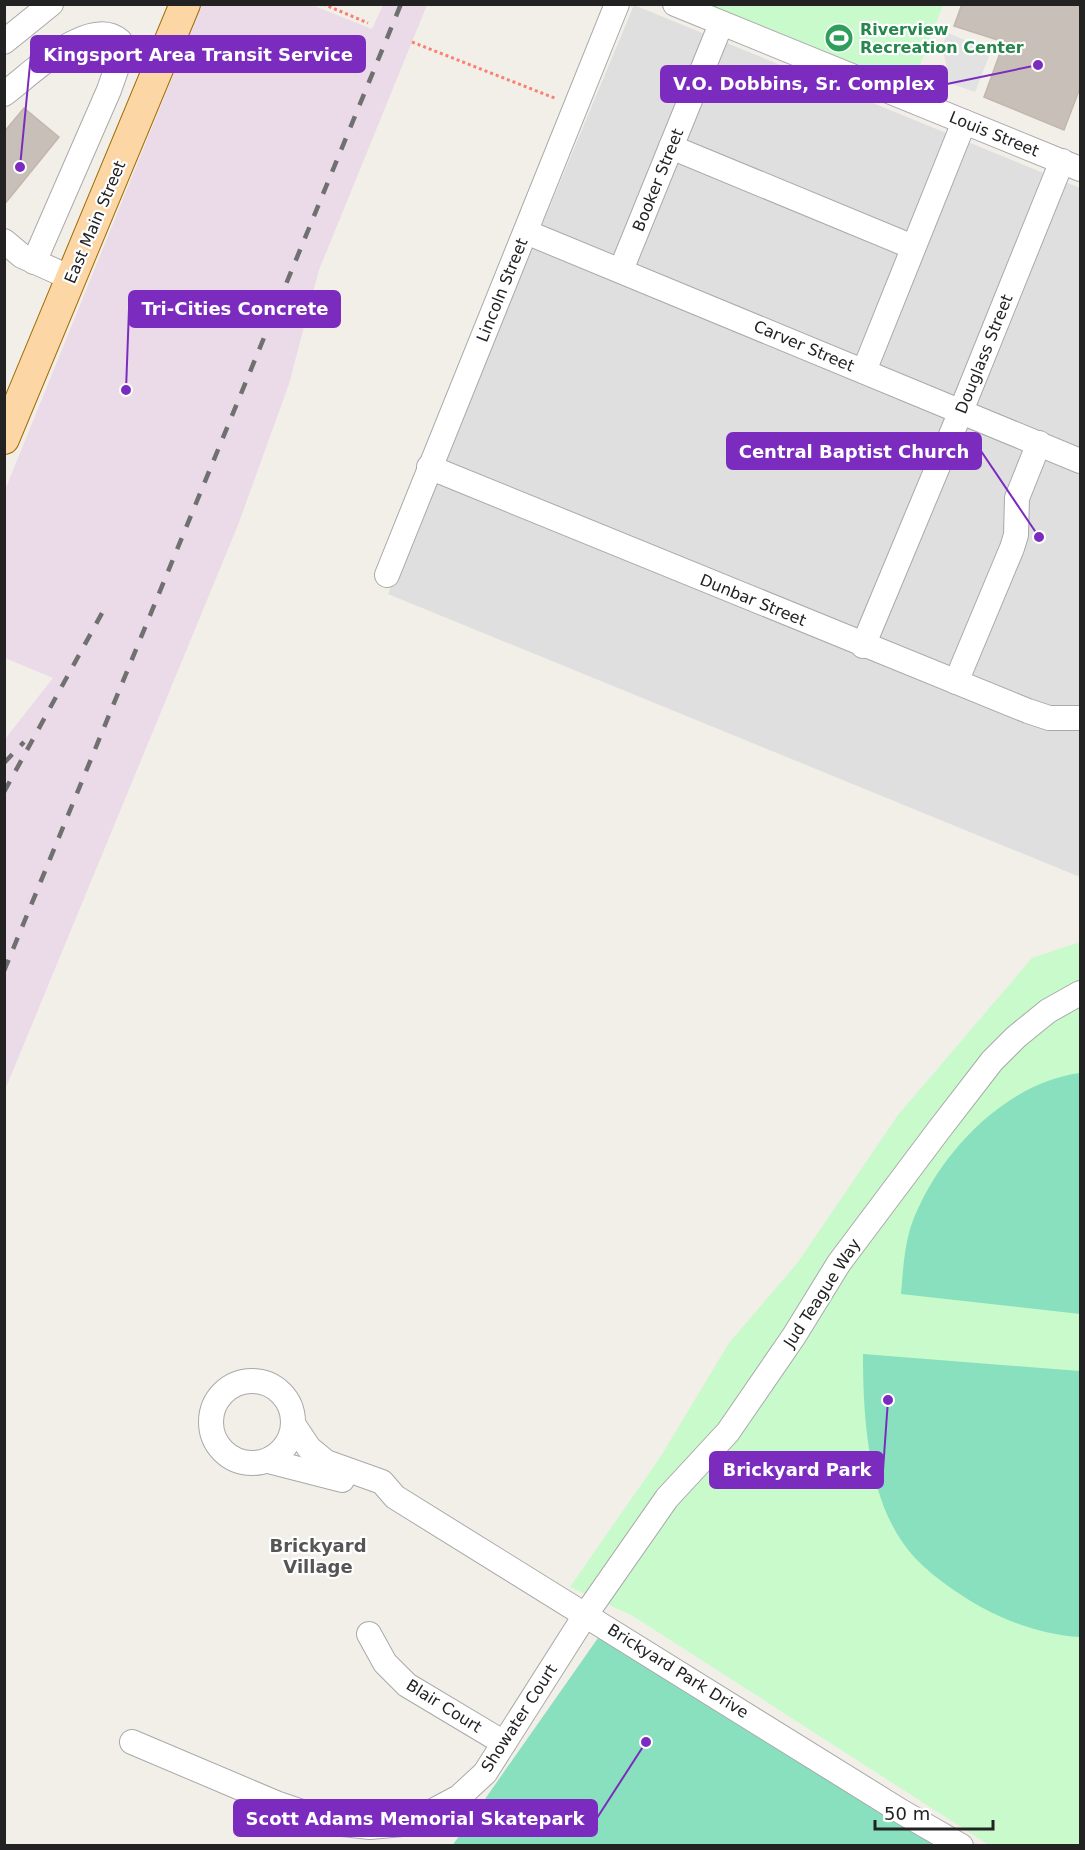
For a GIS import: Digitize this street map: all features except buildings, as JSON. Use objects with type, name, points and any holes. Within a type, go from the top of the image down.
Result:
[{"type":"main road","name":"East Main Street","points":[[4,439],[185,4]]},
{"type":"street","points":[[4,42],[51,4]]},
{"type":"street","name":"Lincoln Street","points":[[387,575],[617,4]]},
{"type":"street","name":"Louis Street","points":[[675,4],[1071,165]]},
{"type":"street","name":"Booker Street","points":[[621,270],[721,24]]},
{"type":"street","points":[[4,94],[82,36],[99,33],[113,34],[120,40],[122,53],[109,90],[34,261]]},
{"type":"street","points":[[864,370],[964,122]]},
{"type":"street","points":[[671,147],[913,247]]},
{"type":"street","name":"Douglass Street","points":[[863,645],[961,411],[1071,165]]},
{"type":"street","name":"Carver Street","points":[[526,232],[1080,461]]},
{"type":"street","points":[[4,242],[22,256],[71,278]]},
{"type":"street","points":[[956,682],[1012,548],[1016,535],[1017,498],[1038,443]]},
{"type":"street","name":"Dunbar Street","points":[[429,467],[863,645],[1049,718],[1080,718]]},
{"type":"street","name":"Jud Teague Way","points":[[586,1614],[667,1498],[728,1432],[794,1336],[839,1263],[992,1061],[1048,1011],[1080,993]]},
{"type":"street","points":[[257,1381],[270,1385],[281,1393],[289,1404],[293,1424],[288,1443],[280,1454],[268,1461],[255,1464],[241,1463],[229,1457],[219,1448],[210,1422],[213,1408],[220,1396],[230,1387],[243,1382],[257,1381]]},
{"type":"street","name":"Brickyard Park Drive","points":[[293,1424],[309,1448],[326,1462],[382,1482],[395,1497],[902,1812],[961,1845]]},
{"type":"street","name":"Brickyard Park Drive","points":[[268,1461],[330,1476],[358,1485],[374,1494],[395,1497]]},
{"type":"street","name":"Showater Court","points":[[132,1742],[276,1803],[334,1823],[370,1827],[402,1824],[459,1797],[485,1773],[586,1614]]},
{"type":"street","name":"Blair Court","points":[[369,1634],[385,1663],[407,1685],[504,1743]]},
{"type":"path","points":[[323,4],[368,22]]},
{"type":"path","points":[[412,42],[576,106]]},
{"type":"shaded area","points":[[202,4],[312,5],[372,29],[383,5],[427,5],[319,270],[289,384],[238,525],[5,1090],[5,739],[53,678],[5,658],[5,490]]},
{"type":"shaded area","points":[[634,5],[1080,188],[1080,877],[388,594]]},
{"type":"shaded area","points":[[948,33],[991,51],[975,92],[944,81],[947,69],[942,45]]},
{"type":"green space","points":[[700,5],[943,5],[909,94]]},
{"type":"green space","points":[[1080,942],[1080,1845],[989,1845],[633,1616],[570,1587],[661,1456],[729,1343],[798,1262],[898,1115],[1032,958]]},
{"type":"green space","points":[[1080,1073],[1080,1314],[901,1294],[905,1251],[911,1226],[922,1200],[955,1149],[1000,1107],[1025,1091],[1052,1080]]},
{"type":"green space","points":[[863,1354],[1080,1371],[1080,1637],[1037,1630],[994,1614],[941,1581],[907,1549],[890,1520],[874,1474],[866,1425]]},
{"type":"green space","points":[[598,1638],[934,1845],[452,1846]]},
{"type":"railway","points":[[4,971],[401,4]]},
{"type":"railway","points":[[4,792],[102,613]]},
{"type":"railway","points":[[4,763],[24,742]]},
{"type":"place","name":"Riverview Recreation Center","points":[[839,38]]},
{"type":"place","name":"V.O. Dobbins, Sr. Complex","points":[[1038,65]]},
{"type":"place","name":"Kingsport Area Transit Service","points":[[20,167]]},
{"type":"place","name":"Tri-Cities Concrete","points":[[126,390]]},
{"type":"place","name":"Central Baptist Church","points":[[1039,537]]},
{"type":"place","name":"Brickyard Park","points":[[888,1400]]},
{"type":"place","name":"Scott Adams Memorial Skatepark","points":[[646,1742]]},
{"type":"district","name":"Brickyard Village","points":[[318,1555]]}]
